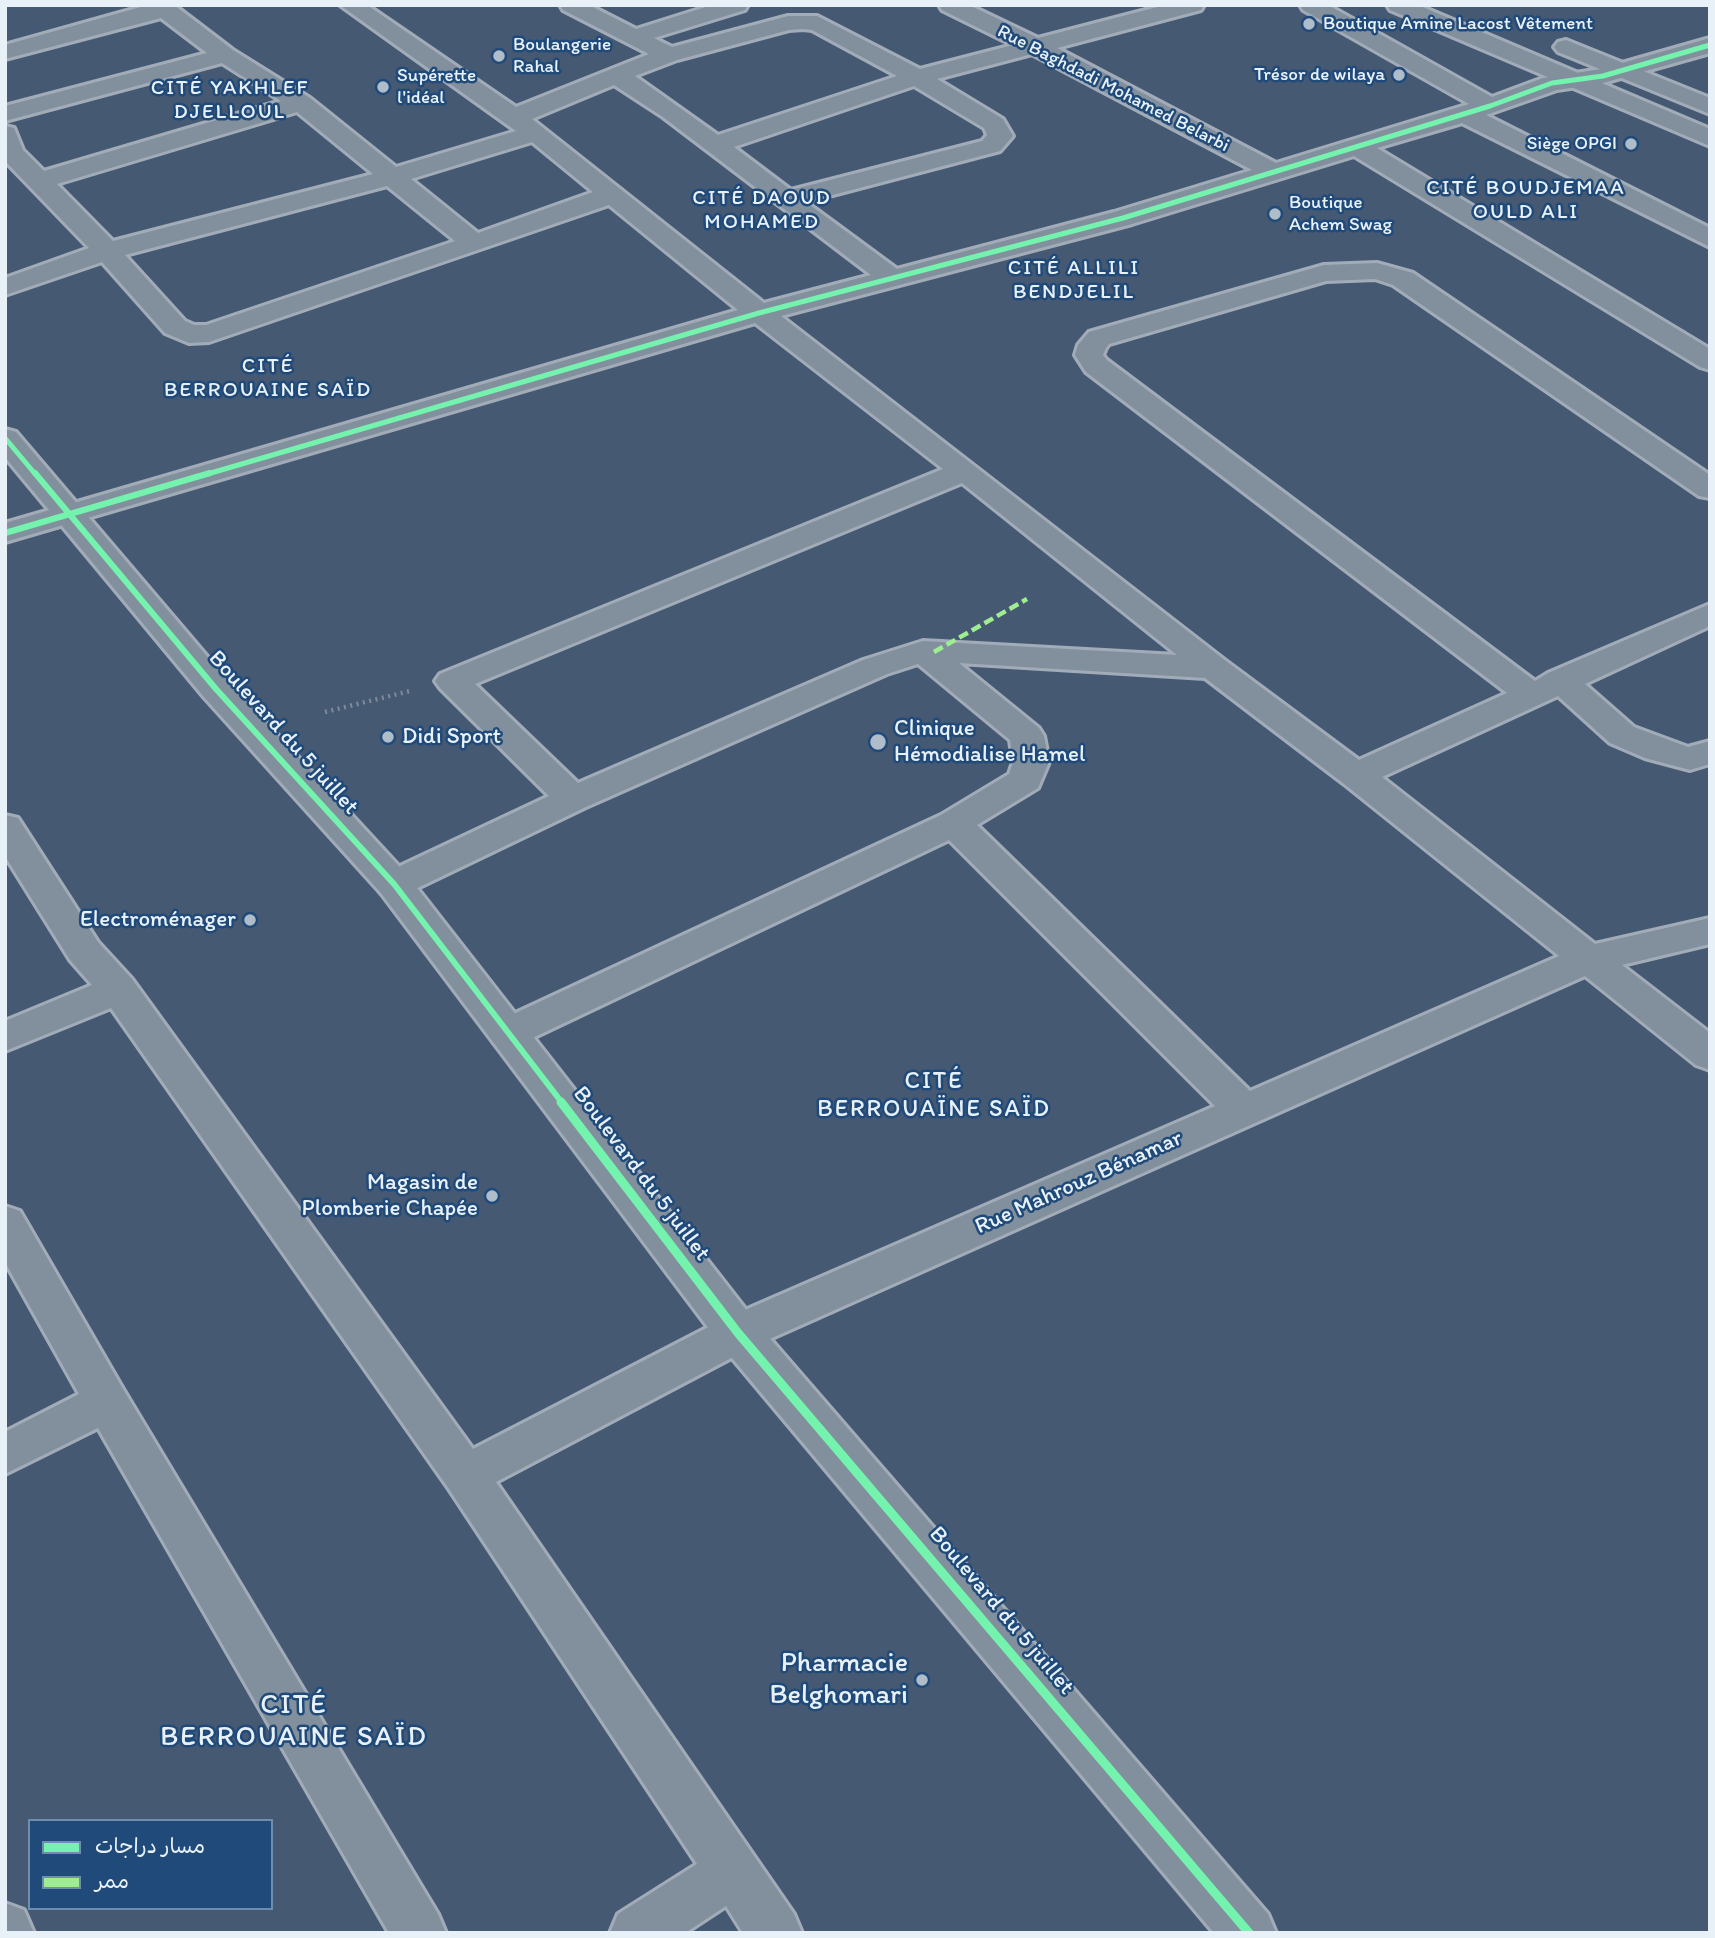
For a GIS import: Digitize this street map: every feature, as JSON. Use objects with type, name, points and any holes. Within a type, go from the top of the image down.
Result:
[{"type":"street","points":[[351,5],[525,125],[759,313],[1214,668],[1356,775],[1710,1055]]},
{"type":"street","points":[[571,5],[669,55]]},
{"type":"street","points":[[633,37],[737,5]]},
{"type":"street","name":"Rue Baghdadi Mohamed Belarbi","points":[[950,5],[1037,47],[1276,173]]},
{"type":"street","points":[[714,145],[917,77],[1192,5]]},
{"type":"street","points":[[1311,5],[1477,110],[1710,239]]},
{"type":"street","points":[[1398,5],[1565,79],[1710,138]]},
{"type":"street","points":[[5,52],[162,8],[225,55],[301,103],[474,243]]},
{"type":"street","points":[[5,287],[107,251],[391,177],[525,125],[616,75],[669,55],[788,23],[817,23],[917,77],[994,124],[1000,136],[991,146],[786,199]]},
{"type":"street","points":[[1540,36],[1710,107]]},
{"type":"street","points":[[1647,39],[1678,54]]},
{"type":"street","points":[[5,533],[759,313],[1123,218],[1477,110],[1565,79],[1624,70],[1710,45]]},
{"type":"street","points":[[1565,79],[1590,56],[1624,46]]},
{"type":"street","points":[[5,114],[225,55]]},
{"type":"street","points":[[616,75],[672,112],[894,279]]},
{"type":"street","points":[[39,181],[301,103]]},
{"type":"street","points":[[5,133],[11,152],[107,251],[175,327],[189,334],[209,333],[611,195]]},
{"type":"street","points":[[1357,147],[1710,361]]},
{"type":"street","points":[[1710,489],[1403,279],[1377,271],[1324,273],[1099,338],[1092,345],[1090,355],[1096,366],[1545,687],[1622,735],[1657,750],[1690,759],[1710,752]]},
{"type":"street","name":"Boulevard du 5 juillet","points":[[5,438],[216,689],[394,884],[738,1333],[1249,1933]]},
{"type":"street","points":[[573,799],[452,681],[964,471]]},
{"type":"street","points":[[1356,775],[1710,614]]},
{"type":"street","points":[[394,884],[573,799],[875,667],[923,652],[1214,668]]},
{"type":"street","points":[[509,1033],[954,823],[1025,780],[1031,762],[1027,736],[923,652]]},
{"type":"street","points":[[954,823],[1244,1110]]},
{"type":"street","points":[[9,840],[84,951],[118,989],[465,1475],[775,1933]]},
{"type":"street","name":"Rue Mahrouz Bénamar","points":[[465,1475],[738,1333],[1588,959],[1710,931]]},
{"type":"street","points":[[5,1037],[118,989]]},
{"type":"street","points":[[5,1223],[419,1933]]},
{"type":"street","points":[[5,1454],[107,1402]]},
{"type":"street","points":[[637,1933],[733,1871]]},
{"type":"path","points":[[325,712],[452,681]]},
{"type":"marked path","points":[[934,652],[1027,599]]},
{"type":"cycle path","points":[[5,533],[759,313],[1123,218],[1490,106],[1552,83],[1603,76],[1710,45]]},
{"type":"cycle path","points":[[5,438],[216,689],[394,884],[738,1333],[1249,1933]]},
{"type":"place","name":"Boutique Amine Lacost Vêtement","points":[[1309,24]]},
{"type":"place","name":"Boulangerie Rahal","points":[[499,56]]},
{"type":"place","name":"Trésor de wilaya","points":[[1399,75]]},
{"type":"place","name":"Supérette l'idéal","points":[[383,87]]},
{"type":"place","name":"Siège OPGI","points":[[1631,144]]},
{"type":"place","name":"Boutique Achem Swag","points":[[1275,214]]},
{"type":"place","name":"Didi Sport","points":[[388,737]]},
{"type":"place","name":"Clinique Hémodialise Hamel","points":[[878,742]]},
{"type":"place","name":"Electroménager","points":[[250,920]]},
{"type":"place","name":"Magasin de Plomberie Chapée","points":[[492,1196]]},
{"type":"place","name":"Pharmacie Belghomari","points":[[922,1680]]},
{"type":"district","name":"CITÉ YAKHLEF DJELLOUL","points":[[230,101]]},
{"type":"district","name":"CITÉ BOUDJEMAA OULD ALI","points":[[1526,201]]},
{"type":"district","name":"CITÉ DAOUD MOHAMED","points":[[762,211]]},
{"type":"district","name":"CITÉ ALLILI BENDJELIL","points":[[1074,281]]},
{"type":"district","name":"CITÉ BERROUAINE SAÏD","points":[[268,379]]},
{"type":"district","name":"CITÉ BERROUAÏNE SAÏD","points":[[934,1096]]},
{"type":"district","name":"CITÉ BERROUAINE SAÏD","points":[[294,1722]]}]
